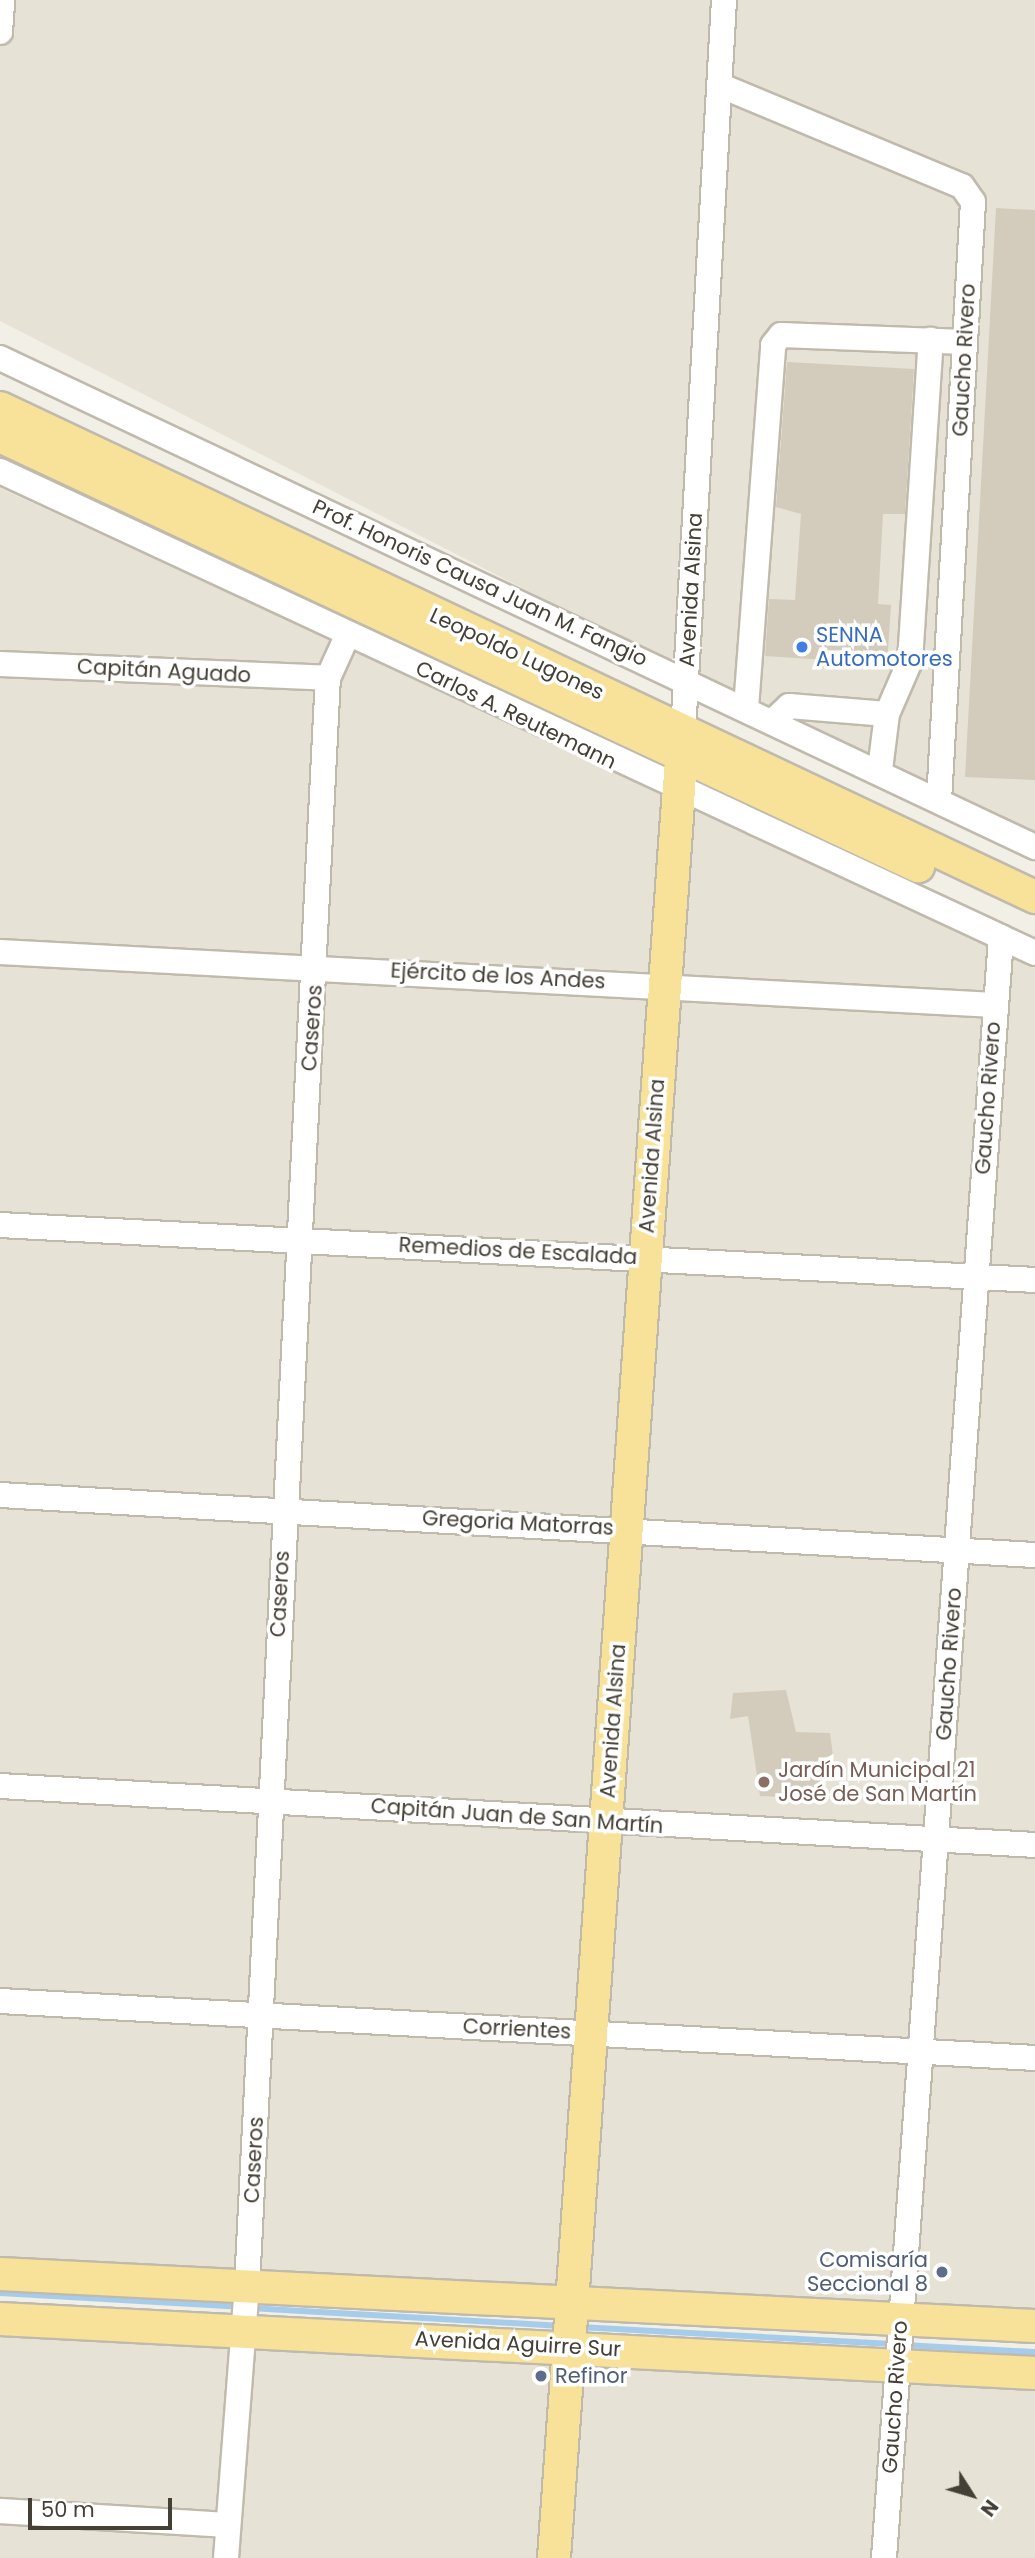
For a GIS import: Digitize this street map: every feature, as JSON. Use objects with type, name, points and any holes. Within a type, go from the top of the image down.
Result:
[{"type":"main road","name":"Leopoldo Lugones","points":[[0,408],[1035,919]]},
{"type":"main road","name":"Leopoldo Lugones","points":[[0,436],[682,746],[1035,897]]},
{"type":"main road","name":"Avenida Alsina","points":[[554,2558],[568,2323],[607,1823],[625,1529],[682,746]]},
{"type":"main road","name":"Avenida Aguirre Sur","points":[[0,2274],[247,2286],[1035,2373]]},
{"type":"main road","name":"Avenida Aguirre Sur","points":[[0,2319],[242,2331],[568,2323],[1035,2326]]},
{"type":"street","points":[[0,32],[2,0]]},
{"type":"street","name":"Avenida Alsina","points":[[682,746],[724,0]]},
{"type":"street","name":"Gaucho Rivero","points":[[719,85],[962,186],[972,202],[939,800]]},
{"type":"street","points":[[746,708],[773,345],[781,335],[965,342]]},
{"type":"street","points":[[880,770],[887,714],[910,661],[932,341]]},
{"type":"street","name":"Prof. Honoris Causa Juan M. Fangio","points":[[0,358],[880,770],[1035,847]]},
{"type":"street","name":"Carlos A. Reutemann","points":[[0,471],[679,792],[1035,953]]},
{"type":"street","name":"Caseros","points":[[226,2558],[247,2286],[284,1509],[316,966],[328,678],[348,634]]},
{"type":"street","points":[[910,661],[946,662]]},
{"type":"street","name":"Capitán Aguado","points":[[0,664],[328,678]]},
{"type":"street","points":[[773,721],[789,706],[887,714]]},
{"type":"street","name":"Gaucho Rivero","points":[[884,2558],[1001,937]]},
{"type":"street","name":"Ejército de los Andes","points":[[0,952],[316,966],[995,1005]]},
{"type":"street","name":"Remedios de Escalada","points":[[0,1225],[1035,1280]]},
{"type":"street","name":"Gregoria Matorras","points":[[0,1494],[1035,1555]]},
{"type":"street","name":"Capitán Juan de San Martín","points":[[0,1786],[271,1799],[607,1823],[1035,1845]]},
{"type":"street","name":"Corrientes","points":[[0,2001],[1035,2058]]},
{"type":"street","points":[[0,2511],[228,2525]]},
{"type":"shaded area","points":[[0,0],[1035,0],[1035,850],[0,321]]},
{"type":"shaded area","points":[[0,488],[1035,964],[1035,2320],[0,2259]]},
{"type":"shaded area","points":[[0,2323],[1035,2382],[1035,2558],[0,2558]]},
{"type":"building","points":[[996,208],[1035,210],[1035,780],[965,777]]},
{"type":"building","points":[[787,362],[914,369],[905,514],[883,514],[878,604],[891,605],[887,664],[765,656],[769,599],[795,600],[801,514],[776,507]]},
{"type":"building","points":[[786,1690],[796,1732],[830,1733],[833,1756],[825,1757],[823,1799],[760,1796],[748,1716],[730,1719],[733,1693]]},
{"type":"waterway","points":[[0,2293],[240,2307]]},
{"type":"waterway","points":[[251,2308],[561,2326]]},
{"type":"waterway","points":[[579,2327],[893,2344]]},
{"type":"waterway","points":[[904,2345],[1035,2352]]},
{"type":"place","name":"SENNA Automotores","points":[[802,647]]},
{"type":"place","name":"Jardín Municipal 21 José de San Martín","points":[[764,1782]]},
{"type":"place","name":"Comisaría Seccional 8","points":[[942,2272]]},
{"type":"place","name":"Refinor","points":[[541,2376]]}]
